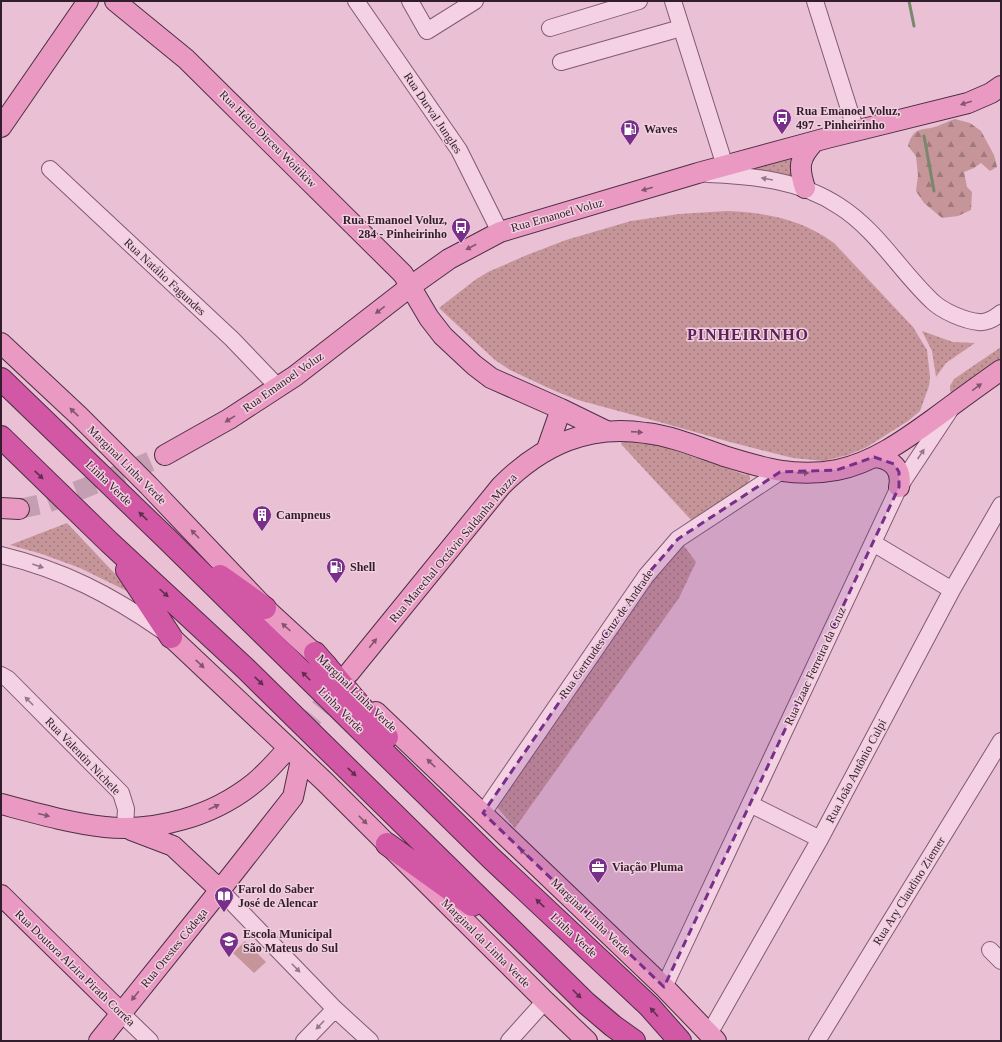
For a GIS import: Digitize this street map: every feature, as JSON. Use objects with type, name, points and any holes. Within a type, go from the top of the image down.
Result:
[{"type":"highway","name":"Linha Verde","points":[[1,380],[167,539],[491,858],[649,1006],[680,1041]]},
{"type":"highway","points":[[1,437],[10,451],[246,669],[586,1003],[613,1026],[634,1041]]},
{"type":"highway","points":[[167,539],[265,608]]},
{"type":"highway","points":[[109,542],[171,637]]},
{"type":"highway","points":[[315,653],[491,858]]},
{"type":"highway","points":[[387,844],[472,905],[518,947],[550,966]]},
{"type":"main road","points":[[1,127],[88,1]]},
{"type":"main road","name":"Rua Hélio Dirceu Woitikiw","points":[[115,1],[186,59],[403,274],[429,318],[443,336],[474,365],[491,378],[606,431]]},
{"type":"main road","name":"Rua Emanoel Voluz","points":[[165,455],[223,423],[295,376],[411,286],[449,260],[500,232],[698,173],[968,103],[991,93],[1001,86]]},
{"type":"main road","points":[[805,188],[800,176],[801,163],[806,151],[814,142]]},
{"type":"main road","name":"Marginal Linha Verde","points":[[1,343],[79,416],[265,608],[315,653],[664,987],[712,1038]]},
{"type":"main road","name":"Rua Izaac Ferreira da Cruz","points":[[954,405],[1001,370]]},
{"type":"main road","name":"Rua Marechal Octávio Saldanha Mazza","points":[[349,673],[501,486],[527,462],[547,449],[562,442],[580,436],[606,431],[645,432],[780,472],[818,472],[837,470],[858,464],[874,457],[912,435],[954,405]]},
{"type":"main road","points":[[547,449],[561,409]]},
{"type":"main road","points":[[874,457],[885,459],[894,464],[899,472],[899,487]]},
{"type":"main road","points":[[171,637],[325,782],[387,844]]},
{"type":"main road","points":[[3,806],[74,822],[106,827],[142,827],[178,821],[217,806],[236,796],[270,769],[282,755]]},
{"type":"main road","name":"Rua Orestes Códega","points":[[99,1041],[220,890],[292,797],[301,760]]},
{"type":"main road","name":"Rua Orestes Códega","points":[[292,797],[325,782]]},
{"type":"main road","points":[[174,846],[178,821]]},
{"type":"main road","points":[[125,828],[174,846],[220,890]]},
{"type":"main road","name":"Marginal da Linha Verde","points":[[387,844],[587,1041]]},
{"type":"main road","name":"Rua Doutora Alzira Pirath Corrêa","points":[[1,895],[121,1013]]},
{"type":"street","name":"Rua Durval Jungles","points":[[356,1],[459,150],[500,232]]},
{"type":"street","points":[[410,1],[427,31],[475,1]]},
{"type":"street","points":[[550,28],[639,1]]},
{"type":"street","points":[[673,1],[725,166]]},
{"type":"street","points":[[816,1],[856,131]]},
{"type":"street","points":[[561,62],[682,28]]},
{"type":"street","name":"Rua Natálio Fagundes","points":[[50,169],[232,339],[278,387]]},
{"type":"street","points":[[698,173],[769,179],[805,188],[839,205],[858,220],[933,302],[950,313],[979,323],[993,319],[1001,313]]},
{"type":"street","name":"Rua Izaac Ferreira da Cruz","points":[[664,987],[899,487],[954,405]]},
{"type":"street","name":"Rua Gertrudes Cruz de Andrade","points":[[482,813],[646,576],[678,539],[780,472]]},
{"type":"street","name":"Rua João Antônio Culpi","points":[[712,1038],[820,840],[952,590],[1001,505]]},
{"type":"street","points":[[873,543],[952,590]]},
{"type":"street","points":[[1,555],[38,565],[90,586],[116,600],[171,637]]},
{"type":"street","name":"Rua Valentin Nichele","points":[[1,675],[8,679],[121,793],[126,808],[125,828]]},
{"type":"street","name":"Rua Ary Claudino Ziemer","points":[[816,1041],[1001,741]]},
{"type":"street","points":[[750,804],[820,840]]},
{"type":"street","points":[[220,890],[335,1009],[370,1041]]},
{"type":"street","points":[[509,1041],[545,1001]]},
{"type":"street","points":[[304,1041],[335,1009]]},
{"type":"street","name":"Rua Doutora Alzira Pirath Corrêa","points":[[121,1013],[150,1041]]},
{"type":"highlighted area","points":[[874,457],[894,464],[899,472],[899,487],[664,987],[483,813],[646,576],[678,539],[780,472],[837,470]]},
{"type":"green space","points":[[955,119],[970,123],[981,131],[994,155],[997,167],[990,171],[981,163],[964,172],[967,187],[972,192],[971,210],[958,216],[942,218],[924,203],[916,191],[918,175],[916,156],[908,146],[913,134],[920,130],[934,127]]},
{"type":"green space","points":[[805,147],[798,182],[738,172]]},
{"type":"green space","points":[[728,211],[757,213],[784,219],[809,228],[834,243],[913,327],[927,350],[930,377],[929,386],[920,411],[908,421],[867,447],[848,455],[823,461],[793,458],[578,400],[555,391],[510,370],[495,360],[439,308],[475,280],[488,272],[566,240],[631,221],[679,214]]},
{"type":"green space","points":[[922,331],[953,342],[975,343],[946,363],[936,377],[932,351]]},
{"type":"green space","points":[[1001,347],[1001,363],[951,397],[950,386],[954,379]]},
{"type":"green space","points":[[622,441],[644,442],[668,448],[746,475],[749,473],[750,479],[746,486],[692,521],[621,444]]},
{"type":"green space","points":[[67,523],[135,595],[80,568],[42,554],[10,545]]},
{"type":"green space","points":[[682,543],[696,562],[679,598],[515,828],[496,806],[657,567]]},
{"type":"green space","points":[[245,941],[266,962],[254,973],[233,953]]},
{"type":"waterway","points":[[909,1],[914,26]]},
{"type":"waterway","points":[[924,136],[934,191]]},
{"type":"tunnel","points":[[19,509],[47,503],[165,455]]},
{"type":"tunnel","points":[[282,755],[339,685]]},
{"type":"place","name":"Rua Emanoel Voluz, 497 - Pinheirinho","points":[[782,135]]},
{"type":"place","name":"Waves","points":[[630,146]]},
{"type":"place","name":"Rua Emanoel Voluz, 284 - Pinheirinho","points":[[461,244]]},
{"type":"place","name":"Campneus","points":[[262,532]]},
{"type":"place","name":"Shell","points":[[336,584]]},
{"type":"place","name":"Viação Pluma","points":[[598,884]]},
{"type":"place","name":"Farol do Saber José de Alencar","points":[[224,913]]},
{"type":"place","name":"Escola Municipal São Mateus do Sul","points":[[229,958]]},
{"type":"district","name":"PINHEIRINHO","points":[[748,334]]}]
